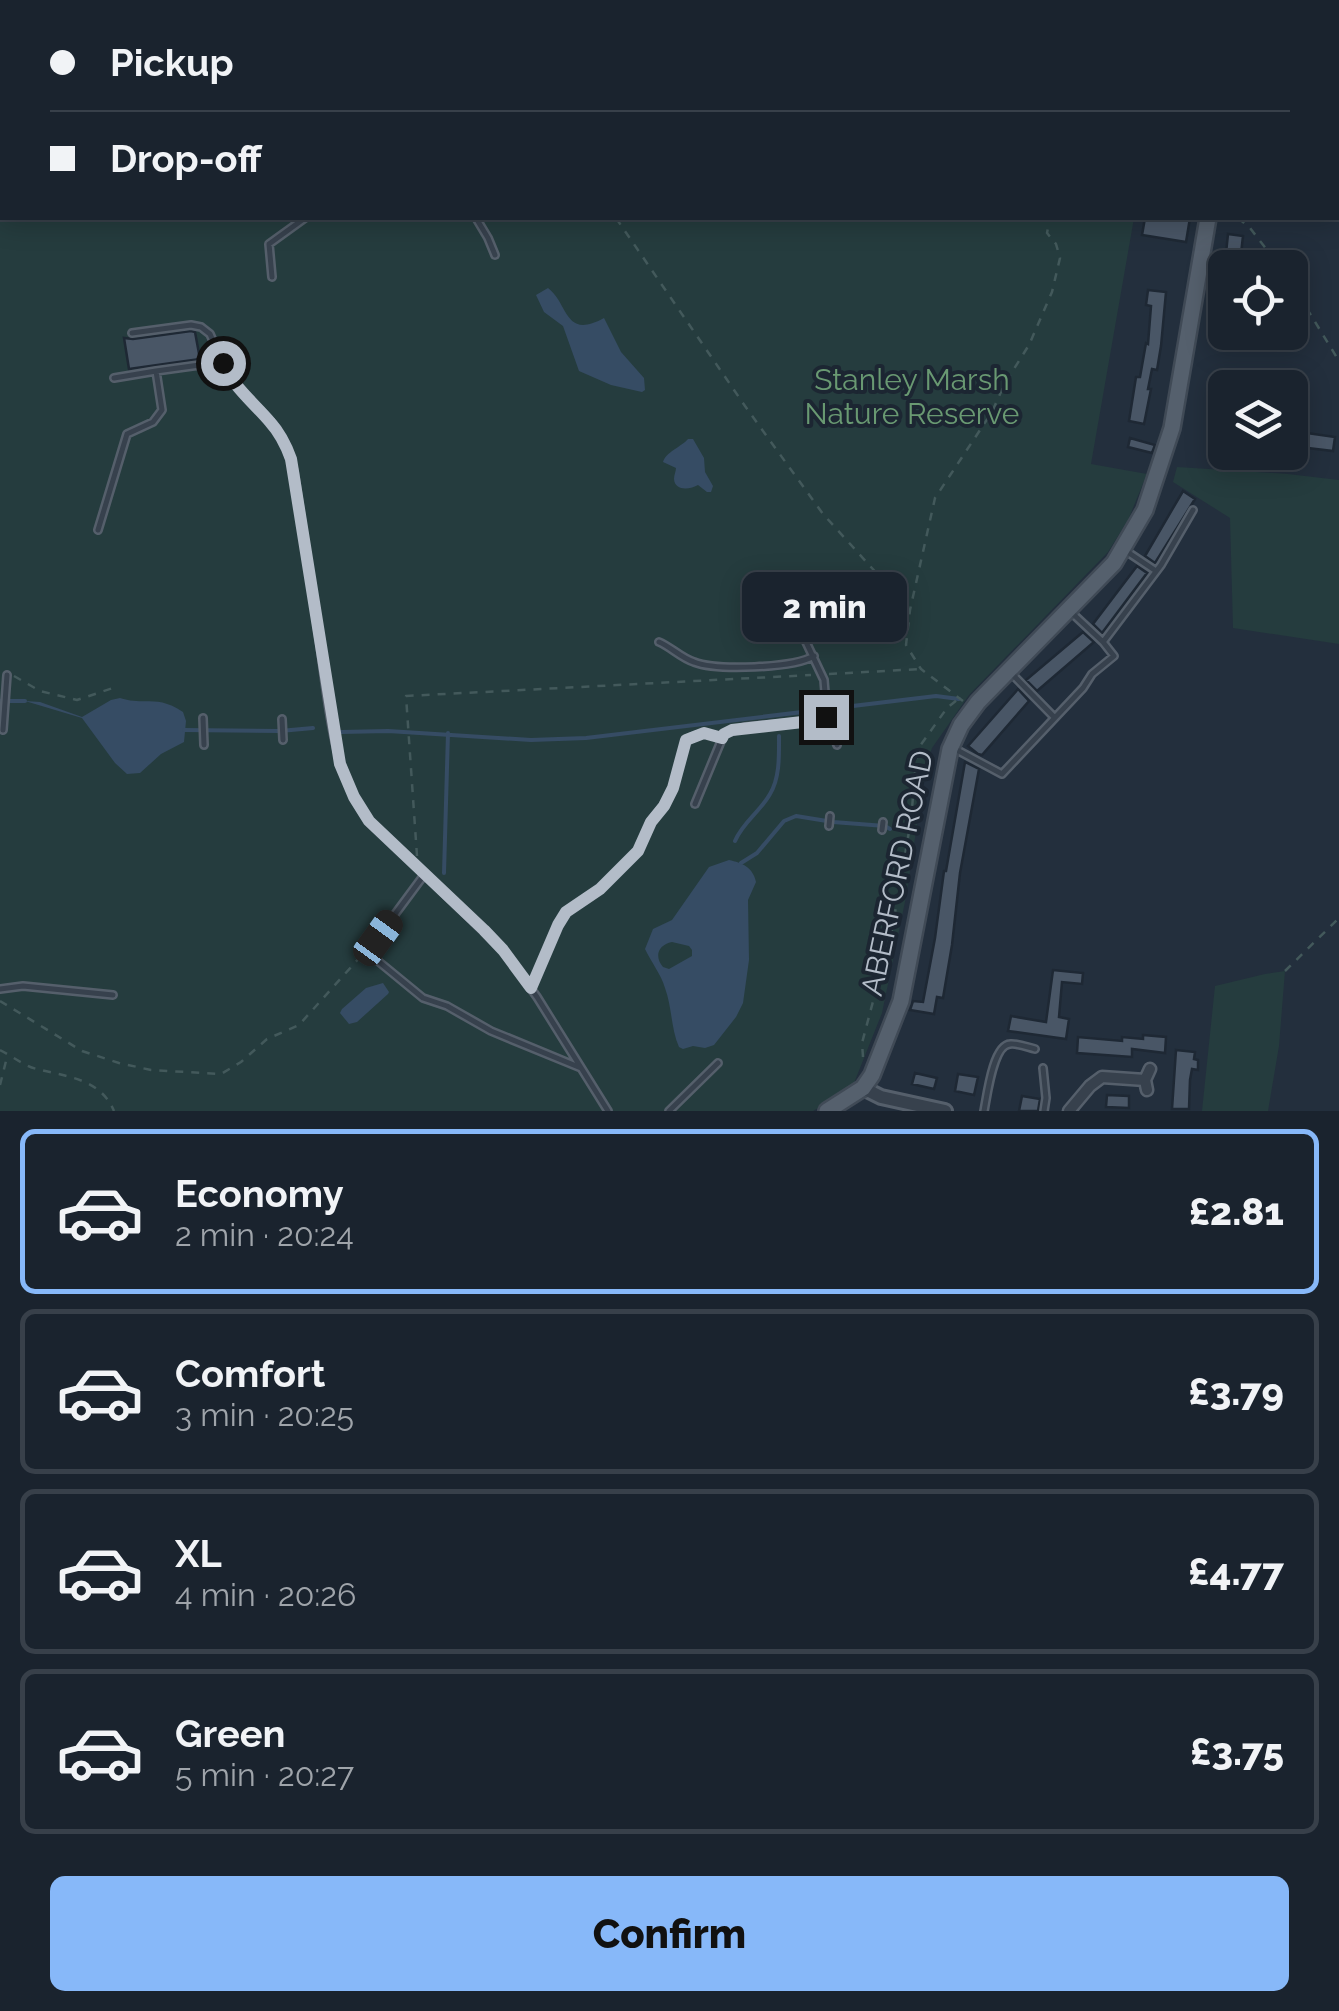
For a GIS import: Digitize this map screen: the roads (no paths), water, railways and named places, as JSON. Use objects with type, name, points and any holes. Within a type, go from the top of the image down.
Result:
[{"type":"main road","name":"ABERFORD ROAD","points":[[868,1082],[901,1001],[950,749],[961,724],[1114,563],[1145,510],[1172,428],[1208,220]]},
{"type":"main road","points":[[827,1111],[868,1082]]},
{"type":"street","points":[[1070,1111],[1102,1077],[1148,1080]]},
{"type":"street","points":[[868,1082],[881,1097],[945,1111]]},
{"type":"lane","points":[[272,277],[269,244],[303,220]]},
{"type":"lane","points":[[477,220],[495,255]]},
{"type":"lane","points":[[132,333],[201,328],[210,334],[228,376],[273,424],[294,471],[340,764],[361,810],[494,940],[531,988],[608,1111]]},
{"type":"lane","points":[[114,378],[214,363]]},
{"type":"lane","points":[[98,530],[127,434],[153,422],[162,410],[156,372]]},
{"type":"lane","points":[[1103,642],[1156,571],[1193,510]]},
{"type":"lane","points":[[1124,549],[1156,571]]},
{"type":"lane","points":[[958,750],[1002,774],[1092,674],[1114,656],[1068,609]]},
{"type":"lane","points":[[659,642],[697,664],[748,667],[798,662],[814,656]]},
{"type":"lane","points":[[806,642],[822,674],[826,717],[837,745]]},
{"type":"lane","points":[[1008,671],[1054,718]]},
{"type":"lane","points":[[4,730],[8,674]]},
{"type":"lane","points":[[695,804],[724,734],[826,717]]},
{"type":"lane","points":[[203,721],[204,742]]},
{"type":"lane","points":[[282,721],[283,738]]},
{"type":"lane","points":[[531,988],[566,912],[600,889],[638,851],[673,788],[686,740],[704,733],[722,738]]},
{"type":"lane","points":[[829,826],[830,816]]},
{"type":"lane","points":[[424,875],[367,952],[422,998],[447,1006],[491,1032],[581,1068]]},
{"type":"lane","points":[[0,989],[23,986],[113,995]]},
{"type":"lane","points":[[984,1111],[997,1054],[1003,1046],[1034,1049]]},
{"type":"lane","points":[[669,1111],[718,1063]]},
{"type":"lane","points":[[1043,1068],[1044,1111]]},
{"type":"water","points":[[548,288],[574,322],[591,324],[604,318],[621,352],[644,378],[645,390],[611,385],[579,371],[563,326],[544,312],[536,295]]},
{"type":"water","points":[[688,439],[693,439],[704,458],[705,472],[713,486],[711,492],[698,485],[680,488],[674,479],[676,468],[663,462]]},
{"type":"water","points":[[120,698],[166,703],[183,712],[184,742],[161,754],[140,773],[127,774],[82,718],[25,701],[40,702],[82,717]]},
{"type":"water","points":[[729,860],[750,869],[755,877],[748,900],[749,960],[743,1003],[714,1045],[683,1049],[676,1040],[663,983],[645,949],[653,929],[672,920],[709,867]],"holes":[[[672,942],[689,946],[692,956],[669,969],[660,963],[658,955],[663,946]]]},
{"type":"water","points":[[383,983],[388,994],[357,1022],[349,1024],[340,1013],[342,1009],[366,988]]},
{"type":"waterway","points":[[341,732],[531,740],[586,738],[936,696],[959,699]]},
{"type":"waterway","points":[[0,701],[25,701]]},
{"type":"waterway","points":[[184,730],[313,728]]},
{"type":"waterway","points":[[444,873],[448,733]]},
{"type":"waterway","points":[[735,841],[776,781],[779,736]]},
{"type":"waterway","points":[[741,863],[757,853],[784,821],[796,816],[890,829]]},
{"type":"park label","name":"Stanley Marsh Nature Reserve","points":[[912,396]]}]
